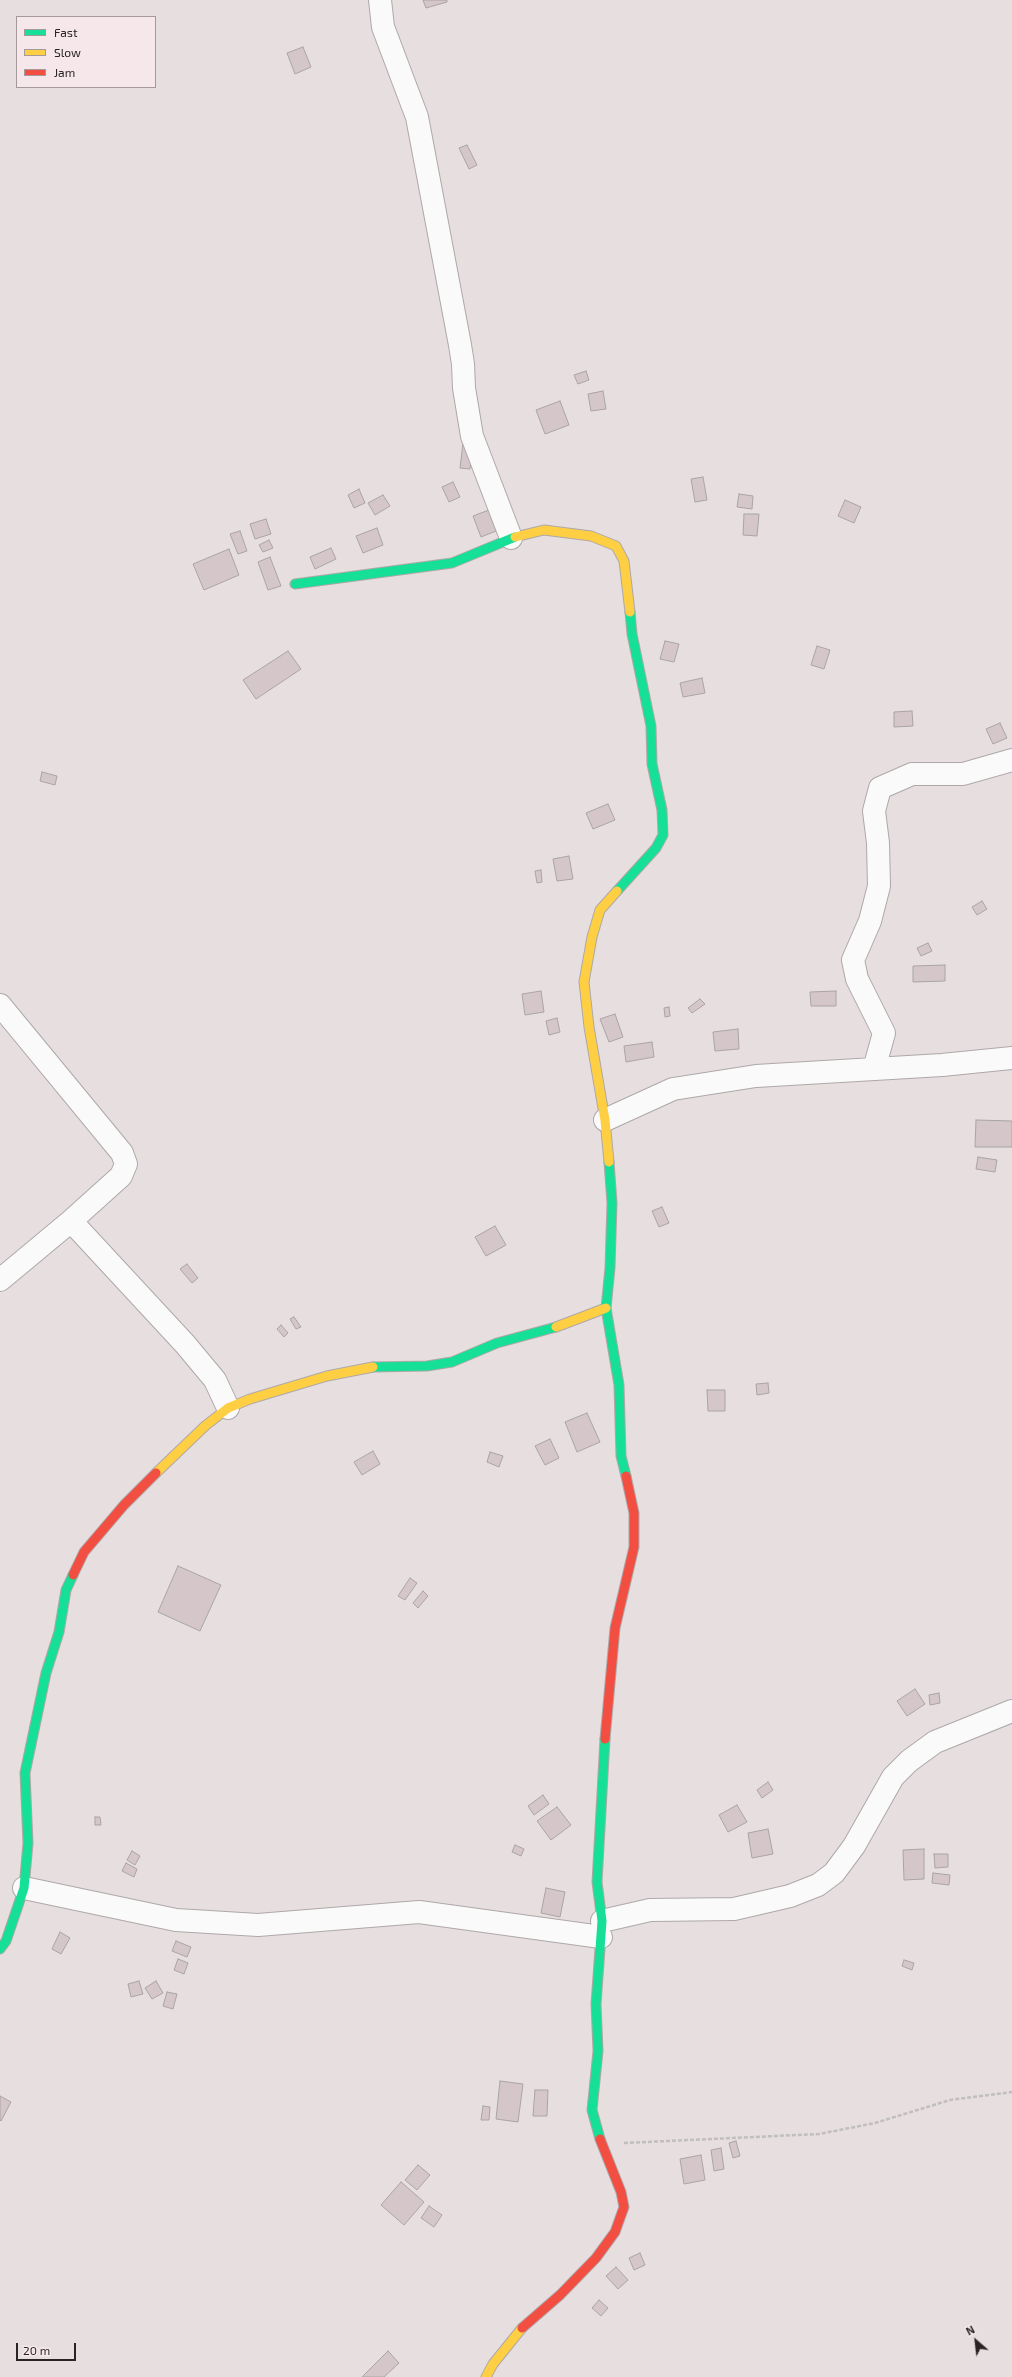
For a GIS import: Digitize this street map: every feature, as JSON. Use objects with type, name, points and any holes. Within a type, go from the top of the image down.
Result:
[{"type":"street","points":[[380,0],[383,28],[417,117],[462,357],[464,388],[472,436],[511,538]]},
{"type":"street","points":[[295,584],[452,563],[511,538],[525,533],[544,530],[591,536],[616,546],[624,561],[632,634],[651,726],[652,764],[662,810],[663,834],[656,848],[600,910],[592,937],[584,982],[589,1028],[605,1120],[612,1203],[610,1268],[606,1308],[611,1346],[619,1385],[621,1456],[634,1513],[634,1547],[615,1628],[604,1754],[597,1882],[601,1929],[596,2004],[598,2051],[592,2110],[601,2144],[621,2192],[624,2207],[615,2232],[596,2258],[560,2295],[526,2324],[493,2364],[486,2377]]},
{"type":"street","points":[[874,1069],[884,1033],[857,979],[853,960],[870,921],[879,886],[878,843],[874,811],[880,788],[912,774],[963,774],[1012,760]]},
{"type":"street","points":[[0,1005],[122,1153],[126,1164],[121,1176],[71,1221],[0,1280]]},
{"type":"street","points":[[605,1120],[673,1089],[756,1076],[874,1069],[1012,1058]]},
{"type":"street","points":[[71,1221],[185,1344],[215,1380],[228,1408]]},
{"type":"street","points":[[0,1949],[6,1941],[24,1888],[28,1843],[25,1773],[46,1674],[59,1632],[66,1590],[84,1552],[124,1505],[205,1426],[228,1408],[250,1399],[327,1376],[375,1367],[427,1366],[452,1362],[497,1344],[563,1325],[606,1308]]},
{"type":"street","points":[[24,1888],[176,1920],[258,1925],[419,1912],[601,1929],[650,1910],[734,1909],[790,1896],[818,1885],[834,1873],[854,1846],[893,1777],[910,1761],[935,1742],[1012,1711]]},
{"type":"path","points":[[601,2144],[819,2134],[874,2124],[950,2100],[1012,2092]]},
{"type":"building","points":[[423,0],[447,0],[447,2],[426,8]]},
{"type":"building","points":[[303,47],[311,67],[295,74],[287,53]]},
{"type":"building","points":[[467,145],[477,165],[469,169],[459,148]]},
{"type":"building","points":[[586,371],[589,380],[578,384],[574,375]]},
{"type":"building","points":[[603,391],[606,409],[591,411],[588,394]]},
{"type":"building","points":[[560,401],[569,425],[545,434],[536,410]]},
{"type":"building","points":[[463,443],[473,444],[470,469],[460,468]]},
{"type":"building","points":[[703,477],[707,500],[695,502],[691,479]]},
{"type":"building","points":[[453,482],[460,497],[449,502],[442,487]]},
{"type":"building","points":[[359,489],[365,503],[354,508],[348,495]]},
{"type":"building","points":[[739,494],[753,496],[752,509],[737,507]]},
{"type":"building","points":[[383,495],[390,506],[375,515],[368,503]]},
{"type":"building","points":[[845,500],[861,507],[854,523],[838,516]]},
{"type":"building","points":[[489,510],[496,531],[481,537],[473,516]]},
{"type":"building","points":[[744,514],[759,514],[757,536],[743,535]]},
{"type":"building","points":[[266,519],[271,534],[255,539],[250,524]]},
{"type":"building","points":[[377,528],[383,545],[363,553],[356,536]]},
{"type":"building","points":[[240,531],[247,551],[238,554],[230,534]]},
{"type":"building","points":[[269,540],[273,548],[263,552],[259,545]]},
{"type":"building","points":[[331,548],[336,559],[315,569],[310,557]]},
{"type":"building","points":[[229,549],[239,575],[204,590],[193,564]]},
{"type":"building","points":[[270,557],[281,586],[268,590],[258,562]]},
{"type":"building","points":[[665,641],[679,644],[674,662],[660,659]]},
{"type":"building","points":[[817,646],[830,650],[824,669],[811,665]]},
{"type":"building","points":[[288,651],[301,669],[256,699],[243,680]]},
{"type":"building","points":[[702,678],[705,693],[683,697],[680,683]]},
{"type":"building","points":[[912,711],[913,726],[894,727],[894,712]]},
{"type":"building","points":[[1000,723],[1007,738],[993,744],[986,729]]},
{"type":"building","points":[[42,772],[57,776],[55,785],[40,781]]},
{"type":"building","points":[[608,804],[615,820],[593,829],[586,813]]},
{"type":"building","points":[[569,856],[573,879],[557,881],[553,859]]},
{"type":"building","points":[[541,870],[542,882],[537,883],[535,871]]},
{"type":"building","points":[[982,901],[987,909],[977,915],[972,907]]},
{"type":"building","points":[[928,943],[932,951],[921,956],[917,948]]},
{"type":"building","points":[[945,965],[945,981],[913,982],[913,966]]},
{"type":"building","points":[[541,991],[544,1012],[525,1015],[522,994]]},
{"type":"building","points":[[836,991],[836,1006],[811,1006],[810,992]]},
{"type":"building","points":[[700,999],[705,1004],[692,1013],[688,1008]]},
{"type":"building","points":[[669,1007],[670,1016],[665,1017],[664,1008]]},
{"type":"building","points":[[615,1014],[623,1037],[609,1042],[600,1019]]},
{"type":"building","points":[[557,1018],[560,1032],[549,1035],[546,1021]]},
{"type":"building","points":[[738,1029],[739,1049],[715,1051],[713,1032]]},
{"type":"building","points":[[652,1042],[654,1057],[626,1062],[624,1046]]},
{"type":"building","points":[[976,1120],[1012,1121],[1012,1147],[975,1147]]},
{"type":"building","points":[[978,1157],[997,1160],[995,1172],[976,1169]]},
{"type":"building","points":[[662,1207],[669,1223],[659,1227],[652,1211]]},
{"type":"building","points":[[495,1226],[506,1245],[486,1256],[475,1237]]},
{"type":"building","points":[[187,1264],[198,1278],[192,1283],[180,1269]]},
{"type":"building","points":[[294,1317],[301,1327],[296,1329],[290,1319]]},
{"type":"building","points":[[281,1325],[288,1333],[284,1337],[277,1329]]},
{"type":"building","points":[[768,1383],[769,1393],[757,1395],[756,1384]]},
{"type":"building","points":[[707,1390],[725,1390],[725,1411],[708,1411]]},
{"type":"building","points":[[587,1413],[600,1442],[577,1452],[565,1422]]},
{"type":"building","points":[[550,1439],[559,1458],[545,1465],[535,1446]]},
{"type":"building","points":[[373,1451],[380,1464],[362,1475],[354,1462]]},
{"type":"building","points":[[490,1452],[503,1456],[499,1467],[487,1462]]},
{"type":"building","points":[[178,1566],[221,1585],[200,1631],[158,1612]]},
{"type":"building","points":[[410,1578],[417,1583],[405,1600],[398,1596]]},
{"type":"building","points":[[423,1591],[428,1596],[418,1608],[413,1603]]},
{"type":"building","points":[[915,1689],[925,1704],[907,1716],[897,1701]]},
{"type":"building","points":[[939,1693],[940,1703],[930,1705],[929,1695]]},
{"type":"building","points":[[768,1782],[773,1790],[762,1798],[757,1790]]},
{"type":"building","points":[[543,1795],[549,1804],[534,1815],[528,1806]]},
{"type":"building","points":[[737,1805],[747,1822],[728,1832],[719,1815]]},
{"type":"building","points":[[557,1807],[571,1825],[551,1840],[537,1821]]},
{"type":"building","points":[[95,1817],[100,1817],[101,1825],[95,1825]]},
{"type":"building","points":[[768,1829],[773,1854],[752,1858],[748,1833]]},
{"type":"building","points":[[515,1845],[524,1849],[521,1856],[512,1852]]},
{"type":"building","points":[[924,1849],[924,1879],[904,1880],[903,1850]]},
{"type":"building","points":[[132,1851],[140,1856],[135,1865],[127,1860]]},
{"type":"building","points":[[934,1854],[948,1854],[948,1867],[935,1868]]},
{"type":"building","points":[[126,1863],[137,1869],[134,1877],[122,1871]]},
{"type":"building","points":[[933,1873],[950,1875],[949,1885],[932,1883]]},
{"type":"building","points":[[546,1888],[565,1892],[560,1917],[541,1913]]},
{"type":"building","points":[[60,1932],[70,1938],[61,1954],[52,1949]]},
{"type":"building","points":[[176,1941],[191,1947],[187,1957],[172,1951]]},
{"type":"building","points":[[178,1959],[188,1963],[184,1974],[174,1970]]},
{"type":"building","points":[[904,1960],[914,1963],[912,1970],[902,1966]]},
{"type":"building","points":[[139,1981],[143,1994],[131,1997],[128,1984]]},
{"type":"building","points":[[156,1981],[163,1993],[152,1999],[145,1988]]},
{"type":"building","points":[[167,1992],[177,1994],[173,2009],[163,2006]]},
{"type":"building","points":[[500,2081],[523,2084],[518,2122],[496,2119]]},
{"type":"building","points":[[535,2090],[548,2090],[547,2116],[533,2116]]},
{"type":"building","points":[[0,2096],[11,2102],[1,2121],[0,2120]]},
{"type":"building","points":[[483,2106],[490,2107],[489,2120],[481,2120]]},
{"type":"building","points":[[736,2141],[740,2156],[733,2158],[729,2143]]},
{"type":"building","points":[[721,2148],[724,2169],[714,2171],[711,2150]]},
{"type":"building","points":[[701,2155],[705,2180],[684,2184],[680,2159]]},
{"type":"building","points":[[418,2165],[430,2175],[417,2190],[405,2180]]},
{"type":"building","points":[[401,2182],[424,2202],[404,2225],[381,2205]]},
{"type":"building","points":[[429,2206],[442,2215],[434,2227],[421,2218]]},
{"type":"building","points":[[640,2253],[645,2265],[634,2270],[629,2258]]},
{"type":"building","points":[[616,2267],[628,2280],[618,2289],[606,2276]]},
{"type":"building","points":[[599,2300],[608,2308],[601,2316],[592,2308]]},
{"type":"building","points":[[388,2351],[399,2363],[384,2377],[362,2377]]},
{"type":"traffic: fast","points":[[295,584],[452,563],[515,537]]},
{"type":"traffic: fast","points":[[617,891],[656,848],[663,835],[662,810],[652,764],[651,726],[632,634],[630,612]]},
{"type":"traffic: fast","points":[[609,1162],[612,1203],[610,1268],[606,1308],[619,1385],[621,1456],[626,1476]]},
{"type":"traffic: fast","points":[[373,1367],[427,1366],[452,1362],[497,1343],[556,1327]]},
{"type":"traffic: fast","points":[[0,1949],[6,1941],[24,1888],[28,1843],[25,1773],[46,1673],[59,1632],[66,1590],[73,1575]]},
{"type":"traffic: fast","points":[[600,2139],[592,2110],[598,2051],[596,2004],[602,1921],[597,1882],[605,1739]]},
{"type":"traffic: slow","points":[[515,537],[544,530],[591,536],[616,546],[624,561],[630,612]]},
{"type":"traffic: slow","points":[[609,1162],[605,1120],[589,1027],[584,982],[592,937],[600,910],[617,891]]},
{"type":"traffic: slow","points":[[556,1327],[606,1308]]},
{"type":"traffic: slow","points":[[156,1473],[205,1426],[228,1408],[250,1399],[327,1376],[373,1367]]},
{"type":"traffic: slow","points":[[486,2377],[493,2364],[522,2328]]},
{"type":"traffic: jam","points":[[73,1575],[84,1552],[124,1505],[156,1473]]},
{"type":"traffic: jam","points":[[605,1739],[615,1628],[634,1547],[634,1513],[626,1476]]},
{"type":"traffic: jam","points":[[522,2328],[560,2295],[596,2258],[615,2232],[624,2207],[621,2192],[600,2139]]}]
